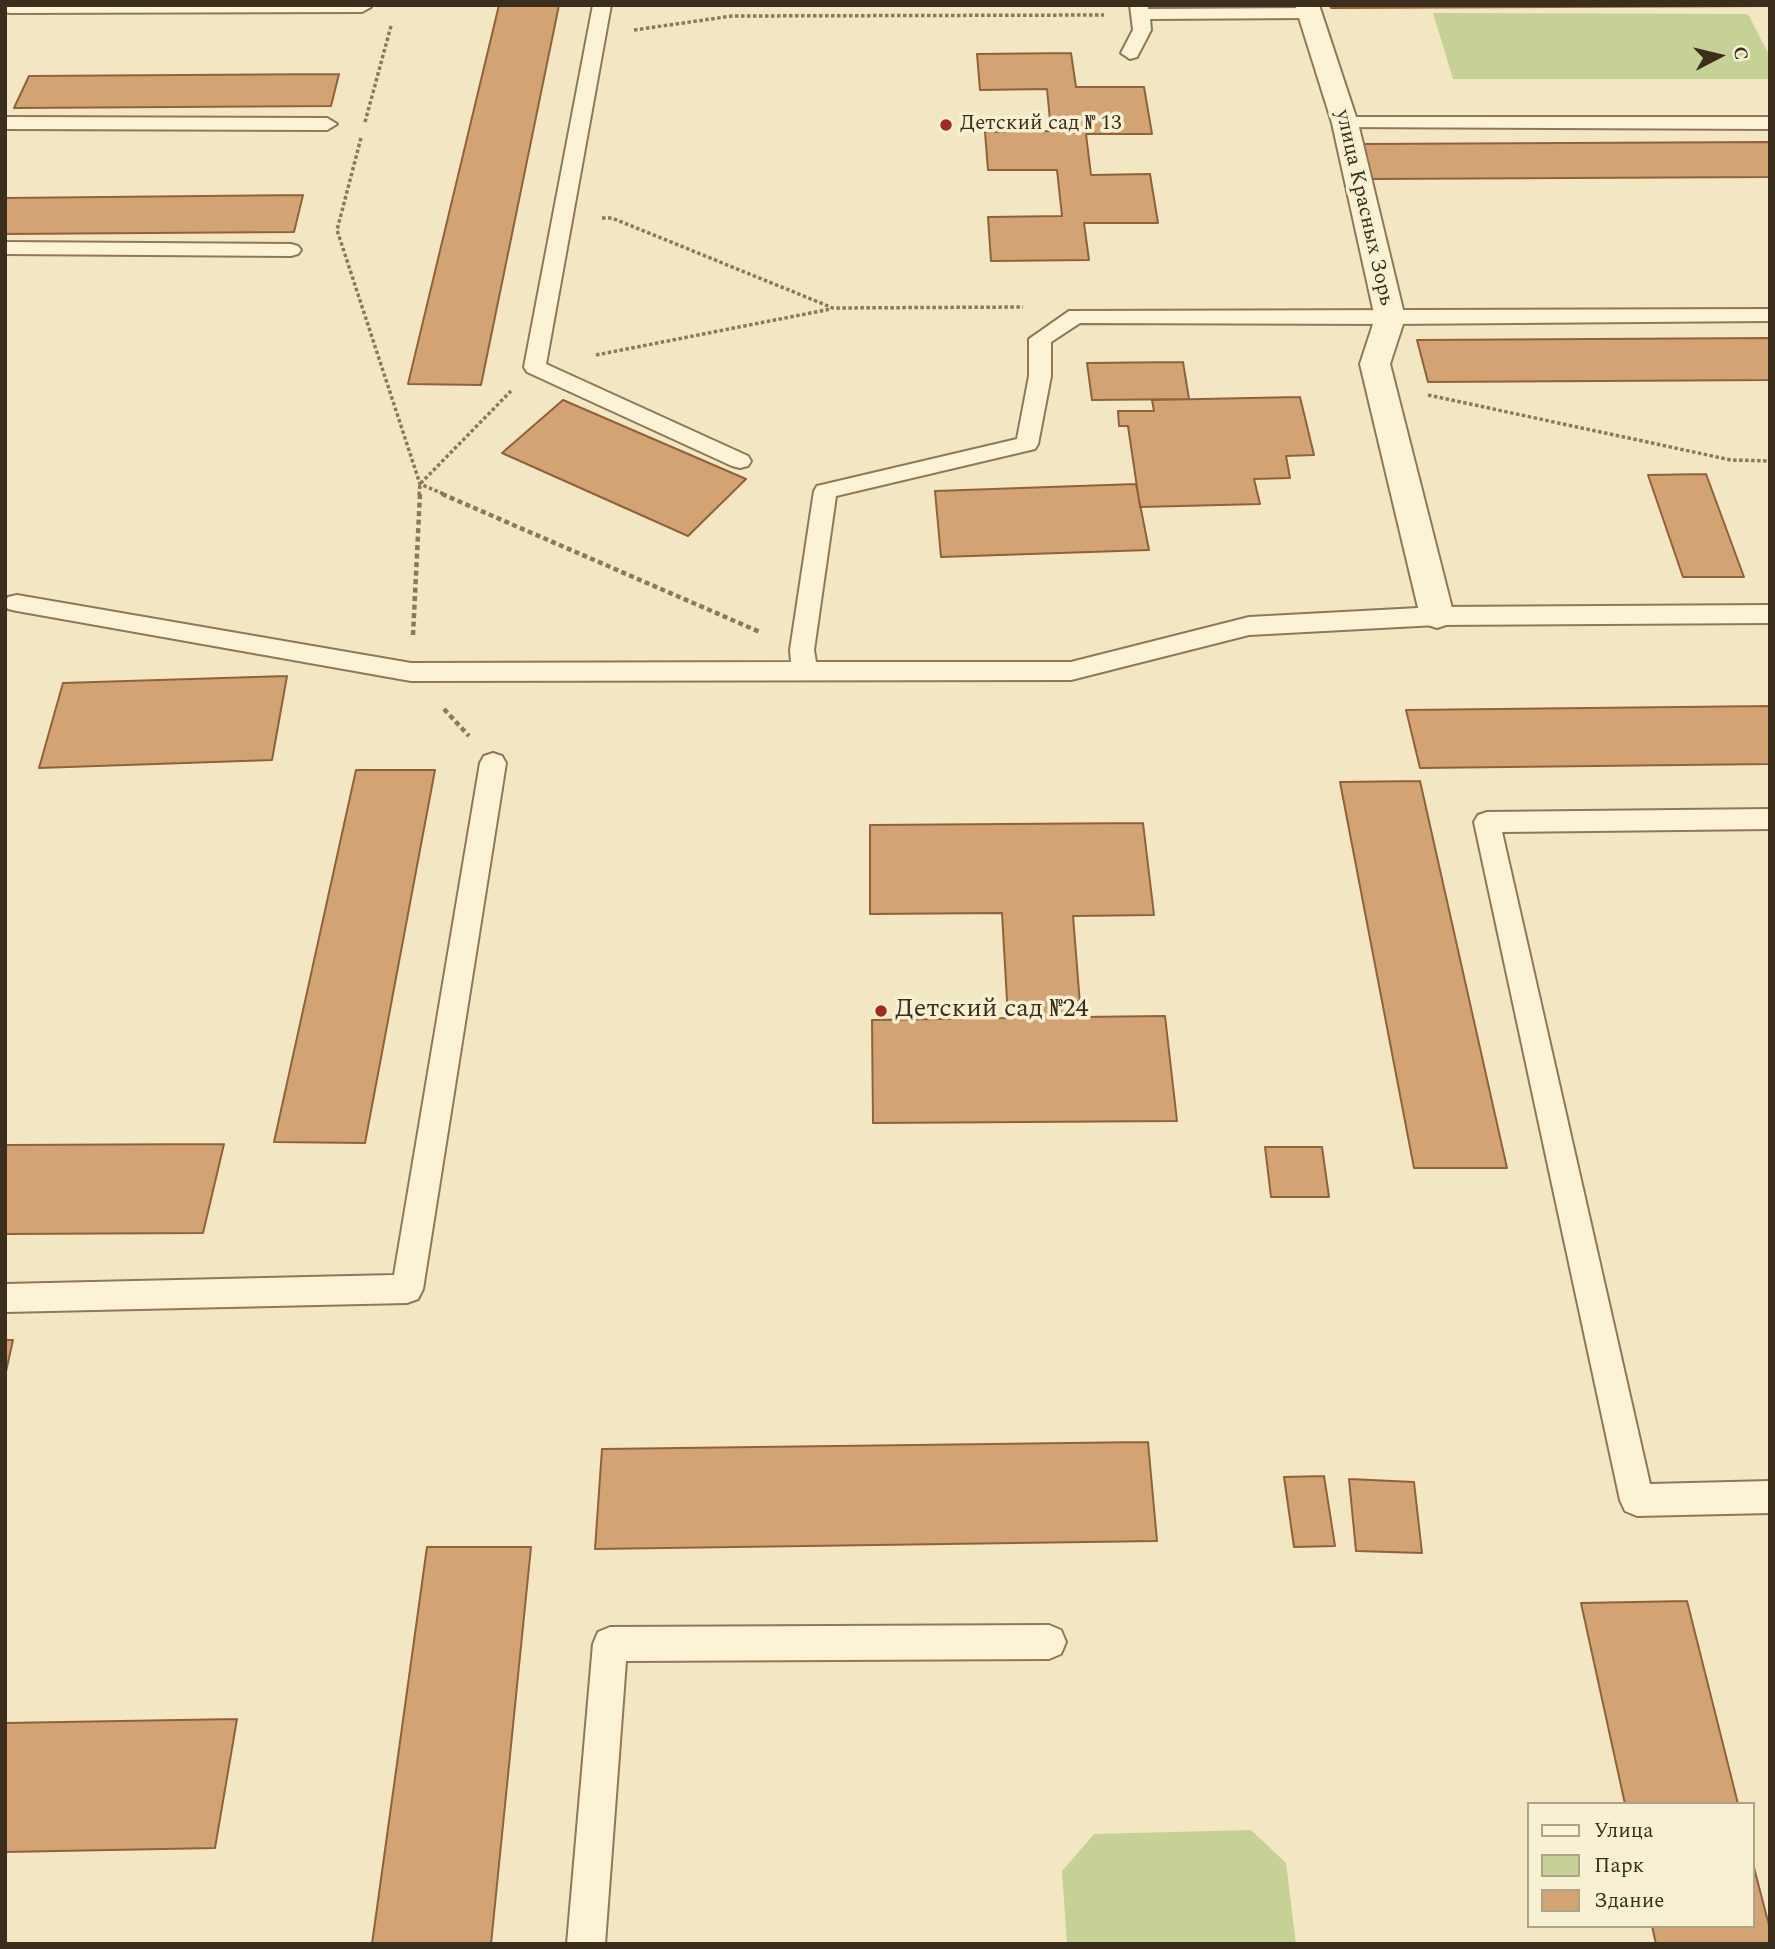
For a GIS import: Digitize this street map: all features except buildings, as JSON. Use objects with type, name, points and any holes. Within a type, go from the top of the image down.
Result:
[{"type":"street","name":"улица Красных Зорь","points":[[1308,9],[1345,123],[1390,318],[1375,364]]},
{"type":"street","points":[[1375,364],[1437,616]]},
{"type":"lane","points":[[602,5],[535,367],[740,461]]},
{"type":"lane","points":[[8,10],[362,7]]},
{"type":"lane","points":[[1130,53],[1142,30],[1140,10],[1308,9]]},
{"type":"lane","points":[[5,123],[327,124]]},
{"type":"lane","points":[[1345,123],[1770,123]]},
{"type":"lane","points":[[5,248],[291,250]]},
{"type":"lane","points":[[803,660],[825,491],[1027,444],[1040,376],[1040,339],[1076,316],[1390,318],[1770,315]]},
{"type":"lane","points":[[17,603],[411,672],[803,660],[1071,670],[1249,626],[1437,616],[1770,614]]},
{"type":"lane","points":[[5,1297],[407,1289],[492,763]]},
{"type":"lane","points":[[1770,819],[1487,822],[1637,1500],[1770,1497]]},
{"type":"lane","points":[[586,1944],[610,1644],[1049,1642]]},
{"type":"path","points":[[597,35],[732,16],[1140,10]]},
{"type":"path","points":[[365,124],[393,18]]},
{"type":"path","points":[[361,137],[337,230],[420,484],[411,672],[492,763]]},
{"type":"path","points":[[562,218],[612,218],[834,308]]},
{"type":"path","points":[[420,484],[535,367],[834,308],[1027,307]]},
{"type":"path","points":[[1375,364],[1428,395],[1731,460],[1770,461]]},
{"type":"path","points":[[420,484],[803,660]]},
{"type":"green space","points":[[1433,13],[1748,14],[1770,57],[1770,79],[1453,79]]},
{"type":"green space","points":[[1251,1830],[1286,1863],[1296,1944],[1067,1944],[1062,1871],[1094,1834]]},
{"type":"place","name":"Детский сад № 13","points":[[946,125]]},
{"type":"place","name":"Детский сад №24","points":[[881,1011]]}]
